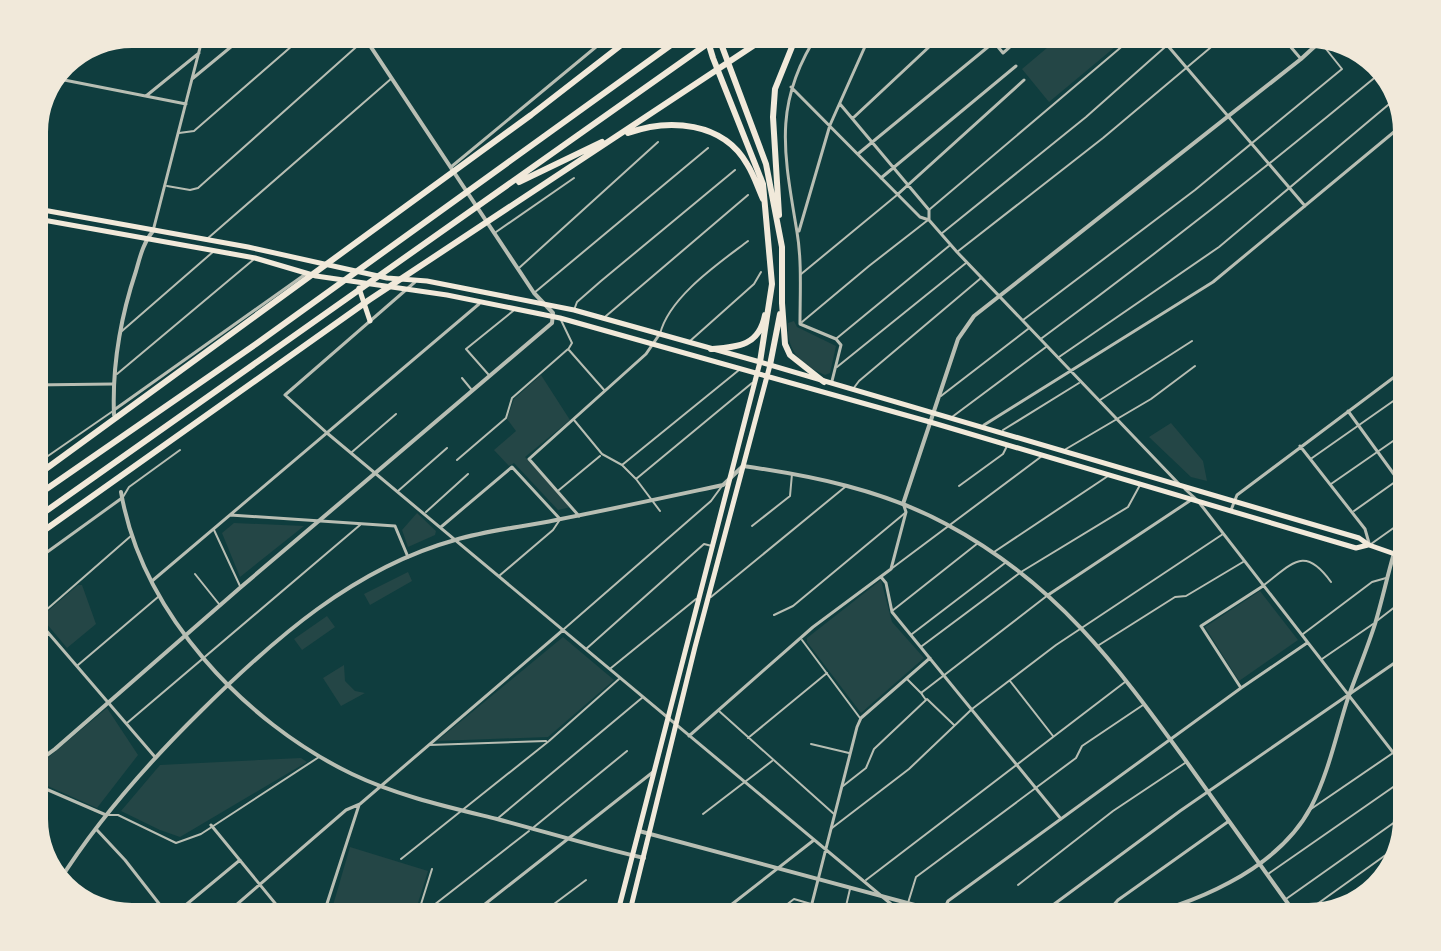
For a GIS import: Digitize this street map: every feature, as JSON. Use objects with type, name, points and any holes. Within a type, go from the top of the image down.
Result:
[{"type":"highway","points":[[46,469],[444,179],[620,46]]},
{"type":"highway","points":[[46,489],[669,46]]},
{"type":"highway","points":[[46,511],[705,46]]},
{"type":"highway","points":[[709,46],[763,184],[772,284],[760,362]]},
{"type":"highway","points":[[722,46],[766,164],[782,247]]},
{"type":"highway","points":[[46,529],[382,292],[753,46]]},
{"type":"highway","points":[[792,46],[775,89],[773,117],[785,344],[790,355],[827,383]]},
{"type":"highway","points":[[498,193],[601,143],[634,131],[669,124],[689,125],[720,136],[747,163],[765,204]]},
{"type":"highway","points":[[711,349],[740,347],[751,342],[764,323],[772,284]]},
{"type":"highway","points":[[770,365],[782,303]]},
{"type":"main road","points":[[46,211],[387,278],[418,280],[574,310],[1359,538],[1369,545],[1394,553]]},
{"type":"main road","points":[[46,221],[255,258],[358,283],[557,317],[741,368],[757,377],[767,376],[930,422],[1356,548],[1369,545]]},
{"type":"main road","points":[[358,283],[370,321]]},
{"type":"main road","points":[[620,905],[760,362]]},
{"type":"main road","points":[[632,905],[707,601],[770,365]]},
{"type":"street","points":[[114,413],[113,381],[126,301],[146,239],[153,231],[201,46]]},
{"type":"street","points":[[192,79],[232,46]]},
{"type":"street","points":[[46,756],[557,317],[534,293],[370,46]]},
{"type":"street","points":[[451,167],[593,46]]},
{"type":"street","points":[[810,46],[791,87],[784,128],[788,186],[797,235],[800,324],[836,339],[841,345],[836,367],[827,383]]},
{"type":"street","points":[[797,235],[830,125],[865,46]]},
{"type":"street","points":[[853,118],[930,46]]},
{"type":"street","points":[[858,154],[989,46]]},
{"type":"street","points":[[1168,46],[1305,206]]},
{"type":"street","points":[[1290,46],[1301,59]]},
{"type":"street","points":[[689,736],[801,639],[891,569],[906,512],[903,504],[937,399],[958,339],[974,316],[1314,46]]},
{"type":"street","points":[[146,96],[199,53]]},
{"type":"street","points":[[881,178],[1016,66]]},
{"type":"street","points":[[64,80],[186,104]]},
{"type":"street","points":[[898,194],[1024,80]]},
{"type":"street","points":[[791,87],[920,217],[929,220],[1195,500],[1395,756]]},
{"type":"street","points":[[840,103],[929,210],[929,220]]},
{"type":"street","points":[[981,427],[1213,282],[1395,131]]},
{"type":"street","points":[[114,413],[307,273]]},
{"type":"street","points":[[418,280],[285,395],[609,670],[894,905]]},
{"type":"street","points":[[152,581],[481,302]]},
{"type":"street","points":[[579,516],[529,459],[646,354],[660,334]]},
{"type":"street","points":[[1231,510],[1237,495],[1395,376]]},
{"type":"street","points":[[46,384],[113,381]]},
{"type":"street","points":[[1348,411],[1395,476]]},
{"type":"street","points":[[1300,446],[1365,529],[1369,545]]},
{"type":"street","points":[[66,871],[106,815],[155,757],[228,684],[302,618],[384,568],[455,540],[723,485],[743,466],[848,486],[903,504],[979,542],[1021,572],[1099,645],[1146,704],[1289,905]]},
{"type":"street","points":[[441,527],[512,467],[560,519]]},
{"type":"street","points":[[121,492],[133,534],[152,581],[185,635],[228,684],[281,731],[320,757],[380,786],[644,858]]},
{"type":"street","points":[[46,553],[122,498]]},
{"type":"street","points":[[1048,595],[1195,500]]},
{"type":"street","points":[[230,515],[395,526],[408,558]]},
{"type":"street","points":[[1174,905],[1210,890],[1259,863],[1289,837],[1309,811],[1333,754],[1349,696],[1376,622],[1394,553]]},
{"type":"street","points":[[881,577],[886,583],[892,612],[1061,819]]},
{"type":"street","points":[[1241,688],[1201,626],[1263,586]]},
{"type":"street","points":[[46,630],[155,757]]},
{"type":"street","points":[[236,905],[346,810],[360,804],[563,630]]},
{"type":"street","points":[[946,905],[1307,642]]},
{"type":"street","points":[[812,904],[861,718],[930,658]]},
{"type":"street","points":[[1053,905],[1395,663]]},
{"type":"street","points":[[484,905],[653,772]]},
{"type":"street","points":[[46,789],[106,815]]},
{"type":"street","points":[[327,905],[360,804]]},
{"type":"street","points":[[1114,905],[1229,821]]},
{"type":"street","points":[[211,825],[276,905]]},
{"type":"street","points":[[96,829],[161,905]]},
{"type":"street","points":[[639,831],[910,905]]},
{"type":"street","points":[[731,905],[815,839]]},
{"type":"street","points":[[186,905],[240,860]]},
{"type":"lane","points":[[178,133],[194,131],[292,46]]},
{"type":"lane","points":[[164,186],[190,190],[198,188],[357,46]]},
{"type":"lane","points":[[929,210],[963,178],[1122,46]]},
{"type":"lane","points":[[941,234],[1086,117],[1166,46]]},
{"type":"lane","points":[[957,252],[1213,46]]},
{"type":"lane","points":[[1022,321],[1252,144],[1342,69],[1326,48]]},
{"type":"lane","points":[[1041,340],[1270,165],[1375,77]]},
{"type":"lane","points":[[206,240],[392,78]]},
{"type":"lane","points":[[1058,358],[1219,247],[1390,104]]},
{"type":"lane","points":[[518,269],[658,142]]},
{"type":"lane","points":[[534,293],[708,148]]},
{"type":"lane","points":[[574,310],[577,302],[601,281],[735,170]]},
{"type":"lane","points":[[495,232],[574,178]]},
{"type":"lane","points":[[799,276],[898,194]]},
{"type":"lane","points":[[604,318],[748,195]]},
{"type":"lane","points":[[800,324],[929,220]]},
{"type":"lane","points":[[660,334],[663,322],[675,303],[748,241]]},
{"type":"lane","points":[[836,339],[950,245]]},
{"type":"lane","points":[[119,333],[215,250]]},
{"type":"lane","points":[[113,381],[255,258]]},
{"type":"lane","points":[[836,367],[967,262]]},
{"type":"lane","points":[[689,342],[754,284],[761,272]]},
{"type":"lane","points":[[852,390],[903,342],[982,278]]},
{"type":"lane","points":[[489,375],[466,349],[516,309]]},
{"type":"lane","points":[[457,460],[506,418],[512,398],[568,349],[572,343],[557,317]]},
{"type":"lane","points":[[937,399],[1029,328]]},
{"type":"lane","points":[[1099,400],[1192,341]]},
{"type":"lane","points":[[950,419],[1047,346]]},
{"type":"lane","points":[[568,349],[606,391]]},
{"type":"lane","points":[[1061,451],[1118,420],[1168,388],[1195,366]]},
{"type":"lane","points":[[622,465],[741,368]]},
{"type":"lane","points":[[636,479],[757,377]]},
{"type":"lane","points":[[462,378],[472,390]]},
{"type":"lane","points":[[998,433],[1081,382]]},
{"type":"lane","points":[[1311,459],[1395,400]]},
{"type":"lane","points":[[46,458],[114,413]]},
{"type":"lane","points":[[351,453],[396,414]]},
{"type":"lane","points":[[574,420],[602,454],[622,465],[636,479],[660,511]]},
{"type":"lane","points":[[1330,484],[1395,440]]},
{"type":"lane","points":[[959,486],[1003,454],[1007,445]]},
{"type":"lane","points":[[398,491],[447,448]]},
{"type":"lane","points":[[122,498],[129,487],[180,450]]},
{"type":"lane","points":[[558,491],[602,454]]},
{"type":"lane","points":[[891,569],[1043,456]]},
{"type":"lane","points":[[752,526],[790,496],[792,473]]},
{"type":"lane","points":[[425,513],[468,474]]},
{"type":"lane","points":[[993,552],[1109,475]]},
{"type":"lane","points":[[1353,512],[1395,482]]},
{"type":"lane","points":[[921,647],[1021,572],[1128,507],[1140,484]]},
{"type":"lane","points":[[563,630],[711,501],[723,485]]},
{"type":"lane","points":[[707,601],[848,486]]},
{"type":"lane","points":[[774,615],[793,606],[906,512]]},
{"type":"lane","points":[[499,577],[553,530],[560,519]]},
{"type":"lane","points":[[126,723],[361,524]]},
{"type":"lane","points":[[1369,545],[1395,527]]},
{"type":"lane","points":[[213,529],[241,587]]},
{"type":"lane","points":[[831,829],[909,769],[972,709],[1009,680],[1223,533]]},
{"type":"lane","points":[[46,610],[133,534]]},
{"type":"lane","points":[[892,612],[979,542]]},
{"type":"lane","points":[[585,649],[704,544],[712,546]]},
{"type":"lane","points":[[1099,645],[1175,597],[1186,596],[1244,561]]},
{"type":"lane","points":[[1263,586],[1291,566],[1308,561],[1317,564],[1331,582]]},
{"type":"lane","points":[[911,635],[1006,562]]},
{"type":"lane","points":[[195,574],[219,605]]},
{"type":"lane","points":[[1302,635],[1372,582],[1387,578]]},
{"type":"lane","points":[[77,666],[160,595]]},
{"type":"lane","points":[[609,670],[700,595]]},
{"type":"lane","points":[[921,693],[1048,595]]},
{"type":"lane","points":[[1321,660],[1395,607]]},
{"type":"lane","points":[[801,639],[861,718]]},
{"type":"lane","points":[[748,738],[827,673]]},
{"type":"lane","points":[[907,678],[955,726]]},
{"type":"lane","points":[[401,859],[549,741],[620,679]]},
{"type":"lane","points":[[1009,680],[1053,737]]},
{"type":"lane","points":[[865,881],[1127,680]]},
{"type":"lane","points":[[842,787],[866,768],[874,749],[926,700],[921,693]]},
{"type":"lane","points":[[497,819],[643,697]]},
{"type":"lane","points":[[907,904],[916,877],[1076,758],[1082,746],[1146,704]]},
{"type":"lane","points":[[718,711],[835,815]]},
{"type":"lane","points":[[427,745],[549,741]]},
{"type":"lane","points":[[811,744],[850,753]]},
{"type":"lane","points":[[433,905],[627,751]]},
{"type":"lane","points":[[1309,811],[1393,753]]},
{"type":"lane","points":[[106,815],[118,815],[176,843],[201,834],[320,757]]},
{"type":"lane","points":[[703,814],[772,760]]},
{"type":"lane","points":[[1018,885],[1113,811],[1186,762]]},
{"type":"lane","points":[[1267,875],[1395,781]]},
{"type":"lane","points":[[1285,900],[1395,822]]},
{"type":"lane","points":[[1318,904],[1387,854]]},
{"type":"lane","points":[[62,868],[66,871]]},
{"type":"lane","points":[[420,905],[432,869]]},
{"type":"lane","points":[[553,905],[586,880]]},
{"type":"lane","points":[[847,905],[851,888]]},
{"type":"lane","points":[[786,905],[794,899],[812,904]]},
{"type":"shaded area","points":[[1049,46],[1116,46],[1049,102],[1022,69]]},
{"type":"shaded area","points":[[794,321],[797,327],[836,346],[830,373],[825,375],[816,371],[802,362],[792,349],[788,323]]},
{"type":"shaded area","points":[[541,375],[570,420],[525,457],[571,507],[558,510],[514,463],[509,466],[494,450],[516,431],[507,419],[514,399]]},
{"type":"shaded area","points":[[1171,423],[1203,461],[1207,481],[1191,477],[1149,437]]},
{"type":"shaded area","points":[[417,513],[436,531],[435,535],[408,547],[402,530]]},
{"type":"shaded area","points":[[234,523],[304,526],[240,577],[222,533]]},
{"type":"shaded area","points":[[408,572],[412,581],[370,605],[364,594]]},
{"type":"shaded area","points":[[881,580],[892,622],[924,658],[861,713],[807,638]]},
{"type":"shaded area","points":[[78,585],[82,585],[96,624],[67,648],[46,623],[46,613]]},
{"type":"shaded area","points":[[1260,591],[1298,640],[1239,681],[1205,627]]},
{"type":"shaded area","points":[[327,616],[335,627],[302,650],[294,639]]},
{"type":"shaded area","points":[[563,637],[614,680],[548,737],[437,741]]},
{"type":"shaded area","points":[[344,665],[345,681],[355,691],[365,693],[341,706],[323,678]]},
{"type":"shaded area","points":[[107,708],[138,755],[97,808],[46,785],[46,759]]},
{"type":"shaded area","points":[[301,758],[307,762],[180,837],[121,811],[160,765]]},
{"type":"shaded area","points":[[350,847],[428,871],[417,905],[333,905]]}]
